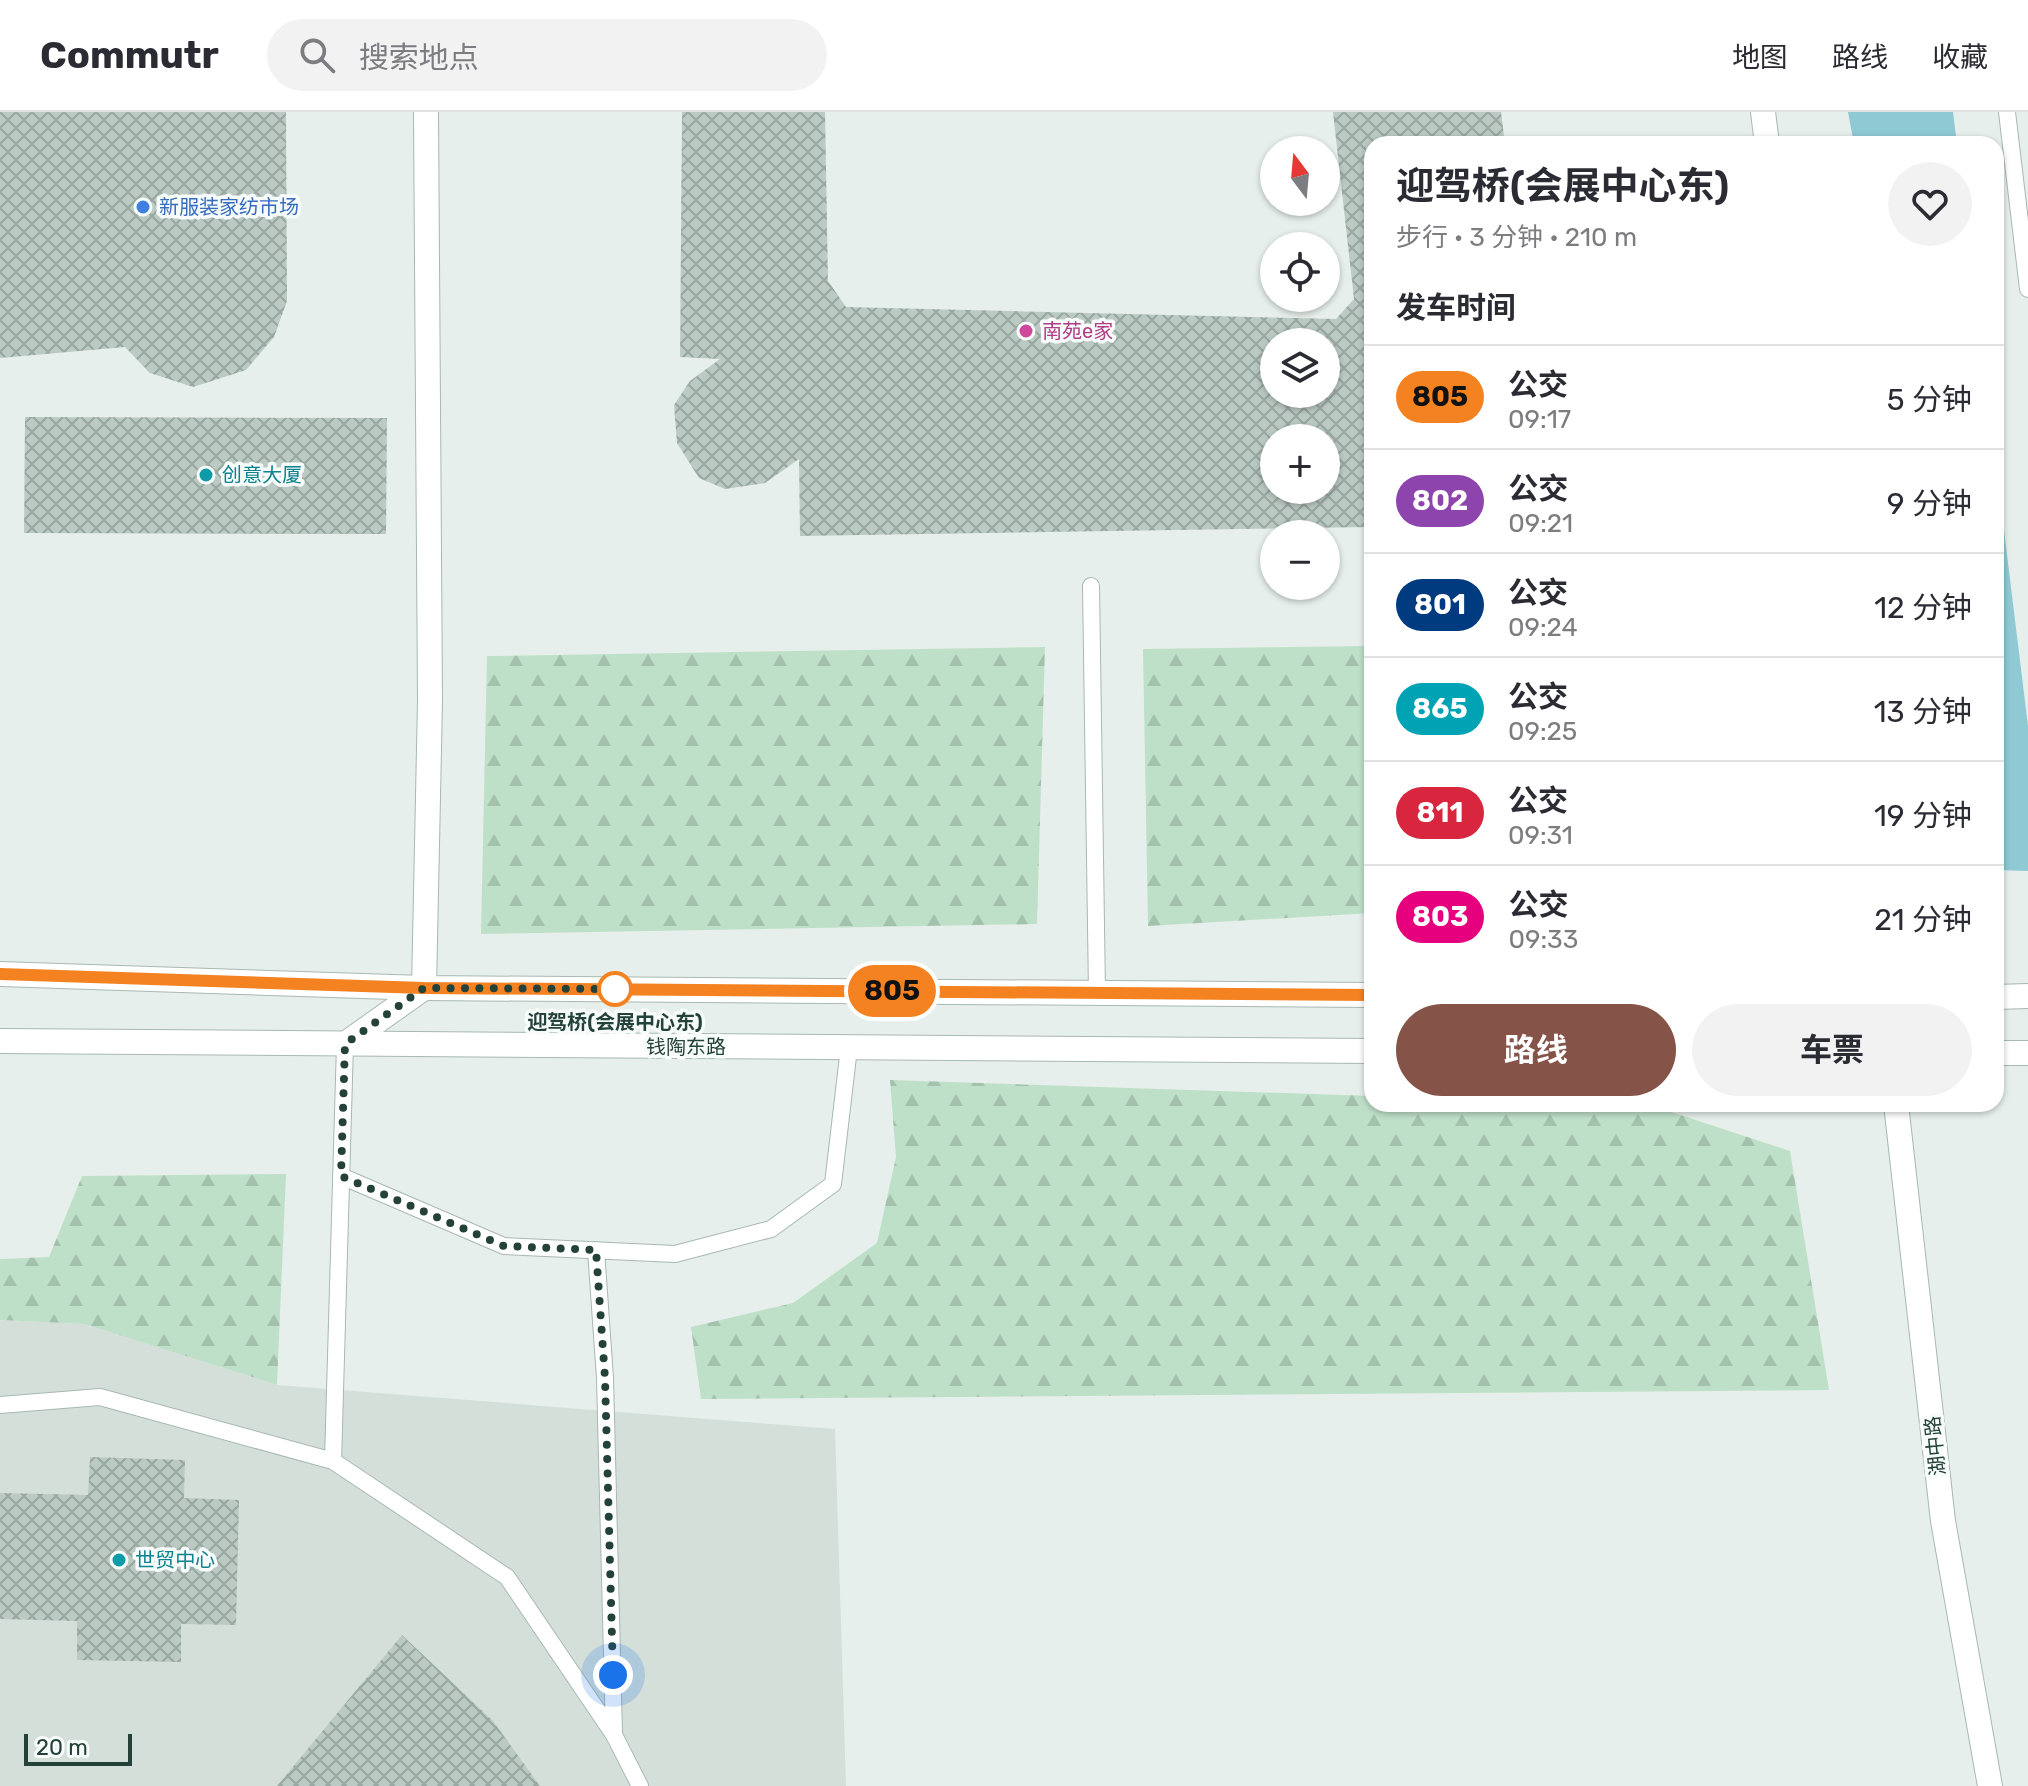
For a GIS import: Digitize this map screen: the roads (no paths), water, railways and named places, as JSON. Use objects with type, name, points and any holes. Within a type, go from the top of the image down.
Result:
[{"type":"street","points":[[424,988],[430,701],[426,112]]},
{"type":"street","points":[[1763,112],[1766,136]]},
{"type":"street","points":[[0,974],[424,988],[1364,995]]},
{"type":"street","points":[[345,1044],[424,988]]},
{"type":"street","points":[[2004,997],[2028,996]]},
{"type":"street","name":"钱陶东路","points":[[0,1041],[1364,1051]]},
{"type":"street","points":[[2004,1053],[2028,1053]]},
{"type":"street","name":"湖中路","points":[[1897,1112],[1943,1521],[1990,1786]]},
{"type":"lane","points":[[2007,112],[2028,289]]},
{"type":"lane","points":[[1091,586],[1097,993]]},
{"type":"lane","points":[[333,1461],[345,1044]]},
{"type":"lane","points":[[341,1176],[504,1246],[675,1254],[771,1229],[833,1184],[849,1048]]},
{"type":"lane","points":[[596,1250],[605,1378],[614,1735]]},
{"type":"lane","points":[[0,1405],[100,1397],[333,1461],[507,1577],[614,1735],[640,1786]]},
{"type":"water","points":[[1848,112],[1953,112],[1956,136],[1852,136]]},
{"type":"water","points":[[2004,530],[2028,726],[2028,871],[2004,870]]},
{"type":"place","name":"新服装家纺市场","points":[[143,207]]},
{"type":"place","name":"南苑e家","points":[[1026,331]]},
{"type":"place","name":"创意大厦","points":[[206,475]]},
{"type":"place","name":"迎驾桥(会展中心东)","points":[[615,989]]},
{"type":"place","name":"世贸中心","points":[[119,1560]]}]
